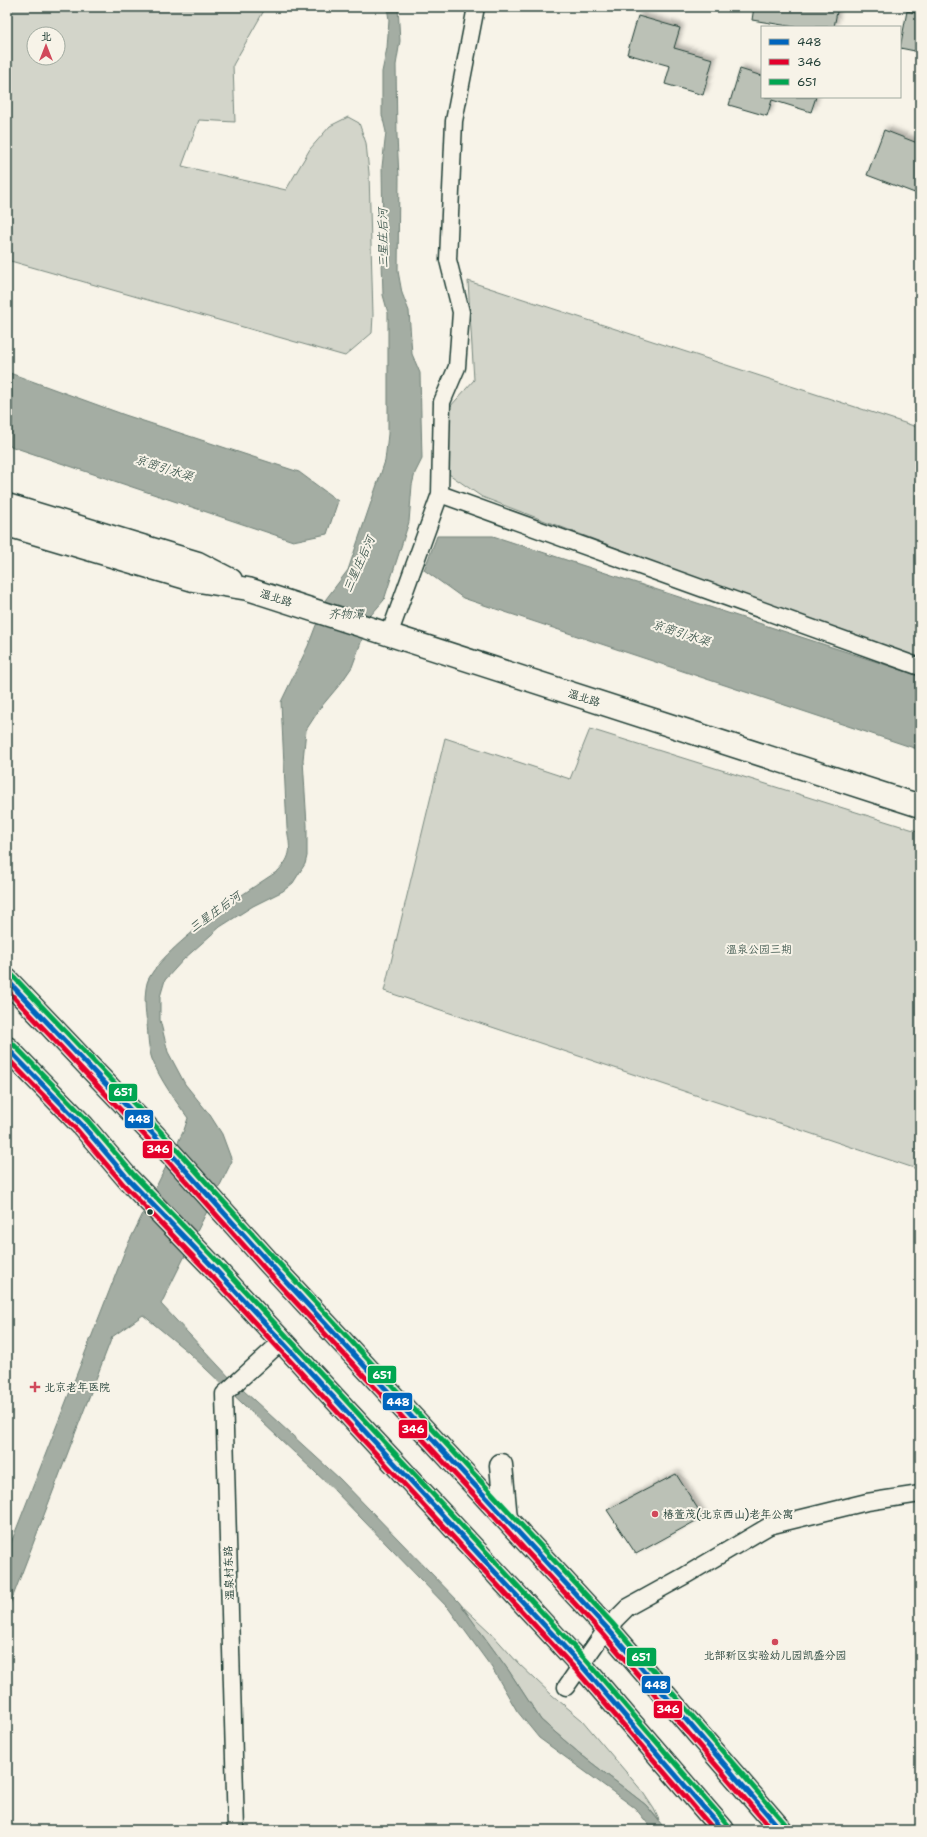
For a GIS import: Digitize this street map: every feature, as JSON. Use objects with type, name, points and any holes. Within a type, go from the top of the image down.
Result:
[{"type":"main road","name":"温北路","points":[[7,505],[198,563],[248,589]]},
{"type":"main road","name":"温北路","points":[[7,525],[193,580],[248,589],[920,806]]},
{"type":"main road","points":[[7,980],[154,1135],[240,1231],[607,1628],[781,1830]]},
{"type":"main road","points":[[7,1048],[83,1126],[129,1180],[282,1341],[582,1666],[723,1830]]},
{"type":"main road","points":[[501,1465],[506,1519]]},
{"type":"street","points":[[380,632],[440,494],[442,402],[457,367],[461,312],[448,260],[454,121],[476,7]]},
{"type":"street","points":[[440,494],[920,667]]},
{"type":"street","name":"温泉村东路","points":[[236,1830],[224,1394],[282,1341]]},
{"type":"street","points":[[566,1687],[607,1628],[628,1607],[769,1526],[867,1502],[920,1494]]},
{"type":"green space","points":[[7,7],[266,7],[233,65],[235,122],[199,120],[182,166],[286,190],[310,149],[330,126],[348,117],[359,123],[366,143],[369,173],[373,315],[372,333],[345,356],[7,260]]},
{"type":"green space","points":[[468,281],[920,428],[920,663],[482,497],[446,472],[449,408],[474,380]]},
{"type":"green space","name":"温泉公园三期","points":[[590,729],[920,832],[920,1170],[384,991],[445,738],[570,779]]},
{"type":"green space","points":[[459,1603],[491,1633],[519,1664],[552,1695],[582,1720],[642,1791],[654,1809],[659,1820],[646,1805],[579,1753],[541,1720],[509,1671]]},
{"type":"water","points":[[387,7],[398,7],[400,41],[396,65],[399,177],[398,271],[402,293],[409,311],[412,354],[420,373],[422,459],[415,473],[412,485],[409,522],[384,600],[371,615],[352,667],[321,707],[306,730],[303,760],[307,825],[307,856],[305,864],[293,883],[283,891],[253,906],[220,927],[184,959],[165,980],[160,997],[160,1020],[168,1052],[185,1084],[210,1115],[222,1134],[232,1161],[161,1304],[231,1379],[340,1479],[459,1602],[509,1671],[541,1720],[579,1753],[646,1805],[666,1830],[653,1830],[635,1808],[539,1738],[517,1711],[492,1668],[449,1609],[333,1489],[188,1352],[143,1315],[112,1337],[7,1612],[7,1553],[126,1248],[184,1130],[188,1118],[163,1082],[155,1067],[151,1055],[148,1041],[145,1008],[147,983],[154,970],[167,955],[226,906],[278,871],[288,856],[289,847],[281,702],[308,646],[326,599],[348,570],[385,461],[388,434],[388,313],[383,295],[382,260],[382,167],[386,132],[382,115],[382,72],[387,48],[389,20]]},
{"type":"water","name":"京密引水渠","points":[[7,372],[125,415],[299,472],[338,501],[327,534],[293,541],[7,445]]},
{"type":"water","name":"京密引水渠","points":[[437,536],[493,536],[920,676],[920,750],[463,598],[424,570]]},
{"type":"building","points":[[754,7],[838,7],[834,26],[789,26],[752,20]]},
{"type":"building","points":[[907,11],[920,14],[920,52],[901,48]]},
{"type":"building","points":[[638,16],[680,28],[674,48],[713,59],[703,95],[665,84],[670,66],[627,54]]},
{"type":"building","points":[[740,69],[761,76],[761,98],[816,98],[811,112],[772,100],[767,116],[729,105]]},
{"type":"building","points":[[884,130],[920,144],[920,195],[867,175]]},
{"type":"building","name":"椿萱茂(北京西山)老年公寓","points":[[676,1474],[703,1517],[636,1554],[607,1510]]},
{"type":"transit line","name":"651","points":[[12,975],[159,1130],[276,1260],[612,1623],[786,1825]]},
{"type":"transit line","name":"448","points":[[7,980],[154,1135],[271,1265],[607,1628],[781,1830]]},
{"type":"transit line","name":"346","points":[[7,990],[149,1140],[266,1270],[602,1633],[772,1830]]},
{"type":"transit line","name":"651","points":[[12,1043],[88,1121],[134,1175],[218,1262],[587,1661],[728,1825]]},
{"type":"transit line","name":"448","points":[[7,1048],[83,1126],[129,1180],[213,1267],[582,1666],[723,1830]]},
{"type":"transit line","name":"346","points":[[7,1058],[78,1131],[124,1185],[208,1272],[577,1671],[714,1830]]},
{"type":"place","name":"北京老年医院","points":[[35,1387]]},
{"type":"place","name":"椿萱茂(北京西山)老年公寓","points":[[655,1514]]},
{"type":"place","name":"北部新区实验幼儿园凯盛分园","points":[[775,1642]]},
{"type":"water label","name":"三星庄后河","points":[[383,238]]},
{"type":"water label","name":"三星庄后河","points":[[359,564]]},
{"type":"water label","name":"齐物潭","points":[[346,614]]},
{"type":"water label","name":"三星庄后河","points":[[215,912]]}]
